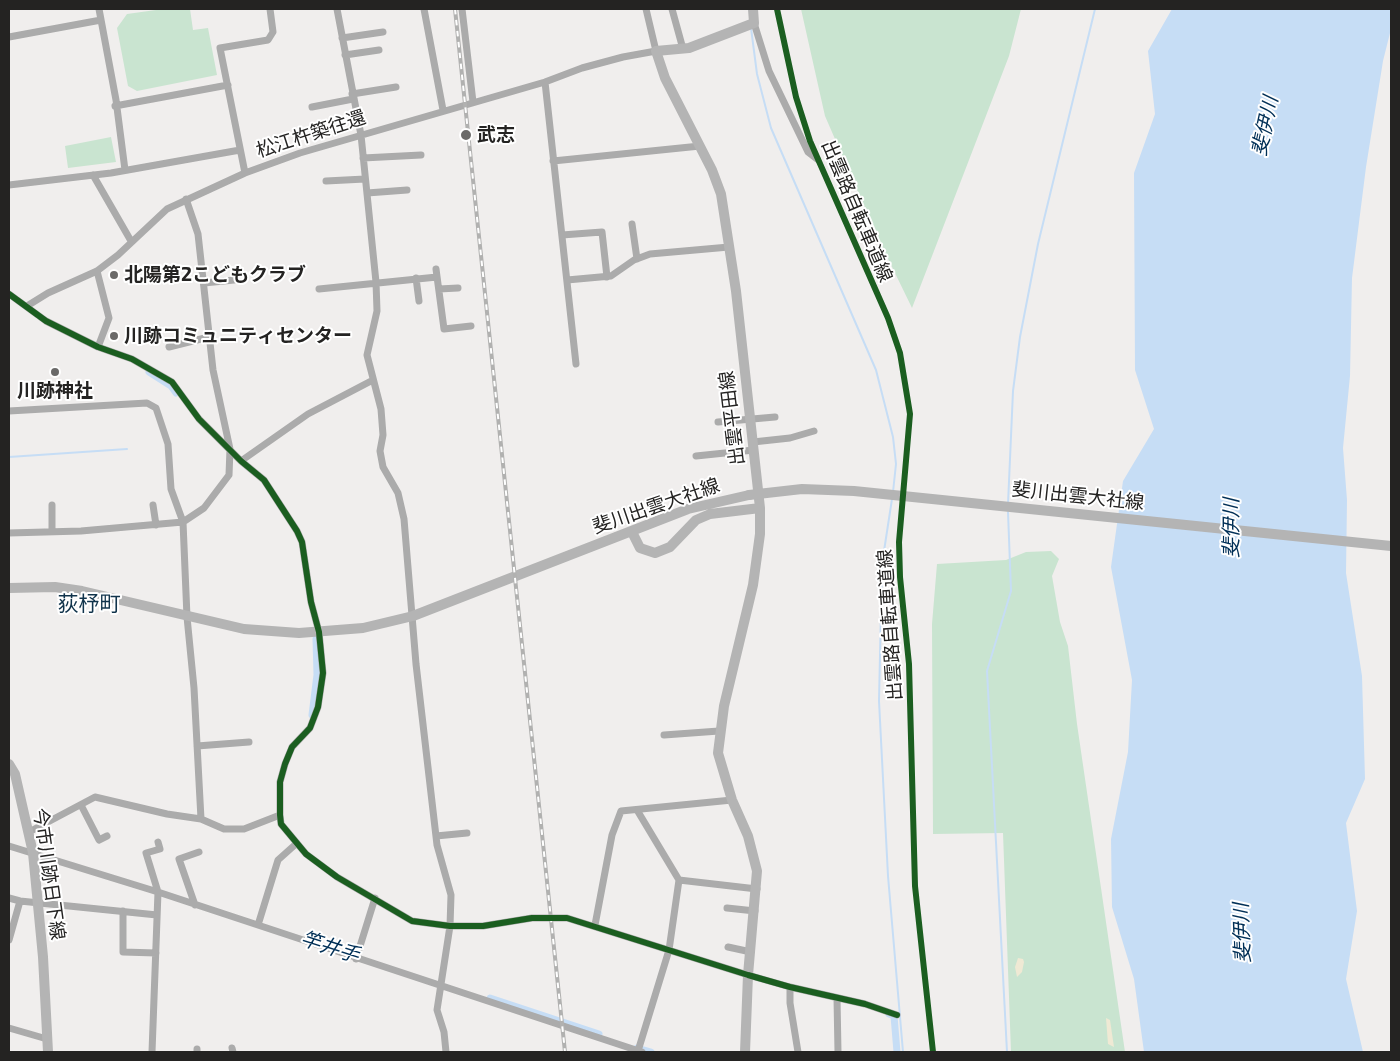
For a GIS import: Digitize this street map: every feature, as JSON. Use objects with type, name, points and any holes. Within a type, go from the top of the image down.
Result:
[{"type":"main road","points":[[656,52],[682,49],[751,23],[753,9]]},
{"type":"main road","name":"出雲平田線","points":[[656,52],[665,78],[700,146],[721,194],[760,508],[760,534],[753,585],[719,730],[718,753],[732,800],[754,853],[757,871],[757,890],[748,975],[745,1052]]},
{"type":"main road","name":"斐川出雲大社線","points":[[9,588],[64,588],[244,629],[319,632],[363,628],[413,616],[688,509],[749,494],[802,489],[854,492],[1391,546]]},
{"type":"main road","points":[[632,532],[640,548],[655,553],[670,547],[696,520],[710,514],[760,508]]},
{"type":"main road","name":"今市川跡日下線","points":[[9,764],[15,774],[33,853],[48,1052]]},
{"type":"street","points":[[99,9],[116,100],[115,106],[125,170]]},
{"type":"street","points":[[245,173],[220,48],[268,40],[274,32],[270,9]]},
{"type":"street","points":[[336,9],[361,135],[376,282],[377,311],[367,355],[381,409],[383,435],[380,452],[383,467],[398,493],[404,519],[436,836],[451,895],[450,926],[437,1010],[444,1032],[446,1052]]},
{"type":"street","points":[[424,9],[443,110]]},
{"type":"street","points":[[462,9],[473,102]]},
{"type":"street","points":[[646,9],[656,52]]},
{"type":"street","points":[[672,9],[682,49]]},
{"type":"street","points":[[9,37],[101,20]]},
{"type":"street","points":[[751,23],[769,71],[808,152],[817,159]]},
{"type":"street","points":[[342,38],[383,32]]},
{"type":"street","points":[[345,55],[379,50]]},
{"type":"street","name":"松江杵築往還","points":[[27,306],[48,293],[97,271],[118,255],[167,209],[245,173],[300,153],[623,57],[656,52]]},
{"type":"street","points":[[544,82],[576,364]]},
{"type":"street","points":[[115,106],[228,85]]},
{"type":"street","points":[[312,107],[396,87]]},
{"type":"street","points":[[553,161],[700,146]]},
{"type":"street","points":[[9,185],[93,175],[240,150]]},
{"type":"street","points":[[363,158],[421,155]]},
{"type":"street","points":[[93,175],[131,241]]},
{"type":"street","points":[[326,181],[365,179]]},
{"type":"street","points":[[367,192],[407,190]]},
{"type":"street","points":[[9,533],[52,532],[183,522],[204,508],[229,475],[230,449],[213,370],[198,234],[186,200]]},
{"type":"street","points":[[632,224],[637,259]]},
{"type":"street","points":[[562,235],[602,232],[607,276]]},
{"type":"street","points":[[566,280],[612,276],[637,259],[650,254],[729,247]]},
{"type":"street","points":[[97,271],[109,318],[98,347]]},
{"type":"street","points":[[318,289],[416,278],[437,273],[444,329],[471,326]]},
{"type":"street","points":[[416,278],[419,301]]},
{"type":"street","points":[[204,283],[234,280]]},
{"type":"street","points":[[438,289],[458,288]]},
{"type":"street","points":[[9,294],[46,321],[98,347],[132,359],[172,382],[199,419],[241,461],[264,480],[297,531],[302,542],[311,602],[319,632],[322,673],[318,707],[310,728],[292,747],[285,764],[280,782],[280,815],[281,824],[306,854],[336,877],[412,920],[450,926],[483,926],[532,918],[551,917],[595,925],[748,975],[790,987],[865,1004],[897,1015]]},
{"type":"street","points":[[169,347],[209,337]]},
{"type":"street","points":[[241,461],[308,414],[373,380]]},
{"type":"street","points":[[9,411],[147,403],[156,408],[168,444],[171,488],[183,522],[186,617],[201,819]]},
{"type":"street","points":[[718,422],[775,417]]},
{"type":"street","points":[[696,456],[753,446],[814,431]]},
{"type":"street","points":[[52,505],[52,532]]},
{"type":"street","points":[[153,505],[156,525]]},
{"type":"street","points":[[664,735],[719,730]]},
{"type":"street","points":[[197,746],[250,742]]},
{"type":"street","points":[[29,832],[95,797],[167,814],[201,819],[224,829],[244,829],[280,815]]},
{"type":"street","points":[[595,925],[612,834],[621,811],[732,800]]},
{"type":"street","points":[[81,805],[99,840],[107,836]]},
{"type":"street","points":[[9,846],[158,892],[640,1052],[669,950],[679,880],[637,810]]},
{"type":"street","points":[[436,836],[467,833]]},
{"type":"street","points":[[152,1052],[158,892],[146,853],[160,849],[158,842]]},
{"type":"street","points":[[258,926],[278,860],[297,843]]},
{"type":"street","points":[[195,905],[179,859],[199,852]]},
{"type":"street","points":[[679,880],[757,890]]},
{"type":"street","points":[[9,898],[37,903],[157,915]]},
{"type":"street","points":[[356,959],[375,898]]},
{"type":"street","points":[[9,940],[20,901]]},
{"type":"street","points":[[727,908],[755,911]]},
{"type":"street","points":[[123,911],[123,952],[156,953]]},
{"type":"street","points":[[728,947],[751,952]]},
{"type":"street","points":[[790,987],[790,1003],[798,1052]]},
{"type":"street","points":[[837,998],[838,1052]]},
{"type":"street","points":[[9,1028],[48,1039]]},
{"type":"green space","points":[[163,9],[190,9],[193,30],[208,28],[217,75],[137,91],[128,86],[117,28],[127,14]]},
{"type":"green space","points":[[801,9],[1021,9],[1009,56],[912,308],[878,238],[825,116]]},
{"type":"green space","points":[[111,137],[116,162],[68,168],[65,146]]},
{"type":"green space","points":[[1051,551],[1059,559],[1052,576],[1060,622],[1068,646],[1077,724],[1125,1052],[1011,1052],[1003,833],[933,834],[932,624],[937,564],[1006,560],[1026,552]]},
{"type":"sand","points":[[1018,958],[1023,959],[1024,962],[1022,972],[1017,977],[1015,967]]},
{"type":"sand","points":[[1106,1018],[1110,1020],[1114,1047],[1108,1044]]},
{"type":"water","name":"斐伊川","points":[[1172,9],[1391,9],[1391,29],[1383,61],[1366,167],[1352,278],[1350,376],[1343,448],[1347,500],[1346,573],[1362,676],[1365,779],[1346,823],[1357,911],[1346,979],[1363,1052],[1144,1052],[1134,979],[1112,907],[1111,839],[1128,752],[1132,680],[1111,567],[1123,481],[1154,429],[1135,370],[1134,173],[1155,114],[1148,51]]},
{"type":"waterway","points":[[1008,504],[1013,391],[1020,337],[1038,244],[1095,9]]},
{"type":"waterway","points":[[751,28],[757,74],[771,128],[876,370],[893,437],[896,464],[893,492]]},
{"type":"waterway","points":[[149,372],[171,386],[176,393]]},
{"type":"waterway","points":[[9,457],[127,449]]},
{"type":"waterway","points":[[892,499],[882,564],[879,701],[888,876],[903,1052]]},
{"type":"waterway","points":[[1007,1052],[987,671],[1011,591],[1008,512]]},
{"type":"waterway","points":[[312,715],[317,675],[316,639]]},
{"type":"waterway","name":"竿井手","points":[[490,998],[599,1034]]},
{"type":"waterway","points":[[889,1014],[894,1016],[897,1052]]},
{"type":"waterway","name":"竿井手","points":[[637,1048],[651,1052]]},
{"type":"railway","points":[[455,9],[565,1052]]},
{"type":"cycle path","name":"出雲路自転車道線","points":[[777,9],[796,97],[810,141],[888,318],[900,353],[910,414],[899,542],[900,577],[909,664],[915,886],[933,1052]]},
{"type":"cycle path","points":[[9,294],[46,321],[98,347],[132,359],[172,382],[199,419],[241,461],[264,480],[297,531],[302,542],[311,602],[319,632],[323,673],[318,707],[310,728],[292,747],[285,764],[280,782],[280,815],[281,824],[306,854],[337,877],[412,921],[450,926],[483,926],[532,918],[567,918],[748,975],[790,987],[865,1004],[897,1015]]},
{"type":"place","name":"武志","points":[[466,135]]},
{"type":"place","name":"北陽第2こどもクラブ","points":[[114,275]]},
{"type":"place","name":"川跡コミュニティセンター","points":[[114,336]]},
{"type":"place","name":"川跡神社","points":[[55,372]]},
{"type":"district","name":"荻杼町","points":[[89,604]]}]
